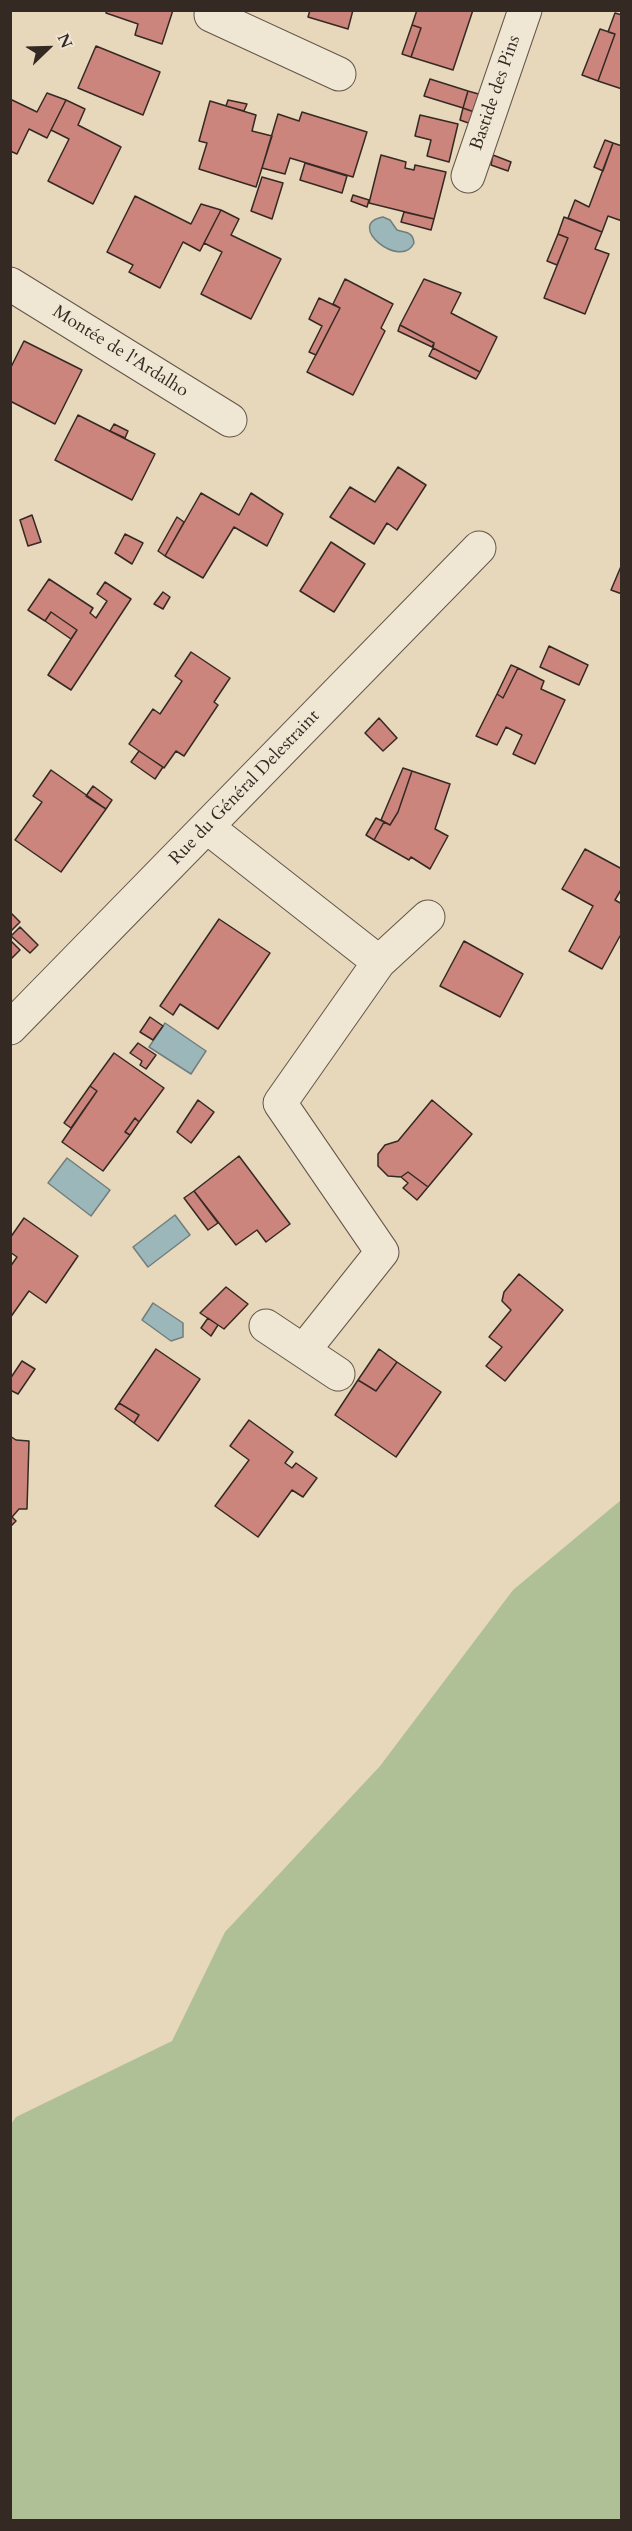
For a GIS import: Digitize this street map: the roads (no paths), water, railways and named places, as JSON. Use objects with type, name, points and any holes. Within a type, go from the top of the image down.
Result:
[{"type":"street","points":[[212,10],[211,15],[339,74]]},
{"type":"street","name":"Bastide des Pins","points":[[468,176],[525,10]]},
{"type":"street","name":"Montée de l'Ardalho","points":[[10,284],[230,420]]},
{"type":"street","name":"Rue du Général Delestraint","points":[[10,1028],[479,548]]},
{"type":"street","points":[[207,827],[379,962]]},
{"type":"street","points":[[304,1350],[382,1252],[280,1103],[379,962],[428,917]]},
{"type":"street","points":[[266,1326],[338,1374]]},
{"type":"water","points":[[383,217],[390,220],[397,230],[412,236],[414,243],[407,250],[398,252],[388,249],[372,236],[370,228],[373,221]]},
{"type":"water","points":[[165,1023],[206,1051],[191,1074],[149,1047]]},
{"type":"water","points":[[67,1158],[110,1190],[91,1216],[48,1183]]},
{"type":"water","points":[[175,1215],[190,1235],[148,1267],[133,1247]]},
{"type":"water","points":[[153,1303],[183,1323],[183,1337],[171,1341],[142,1320]]}]
